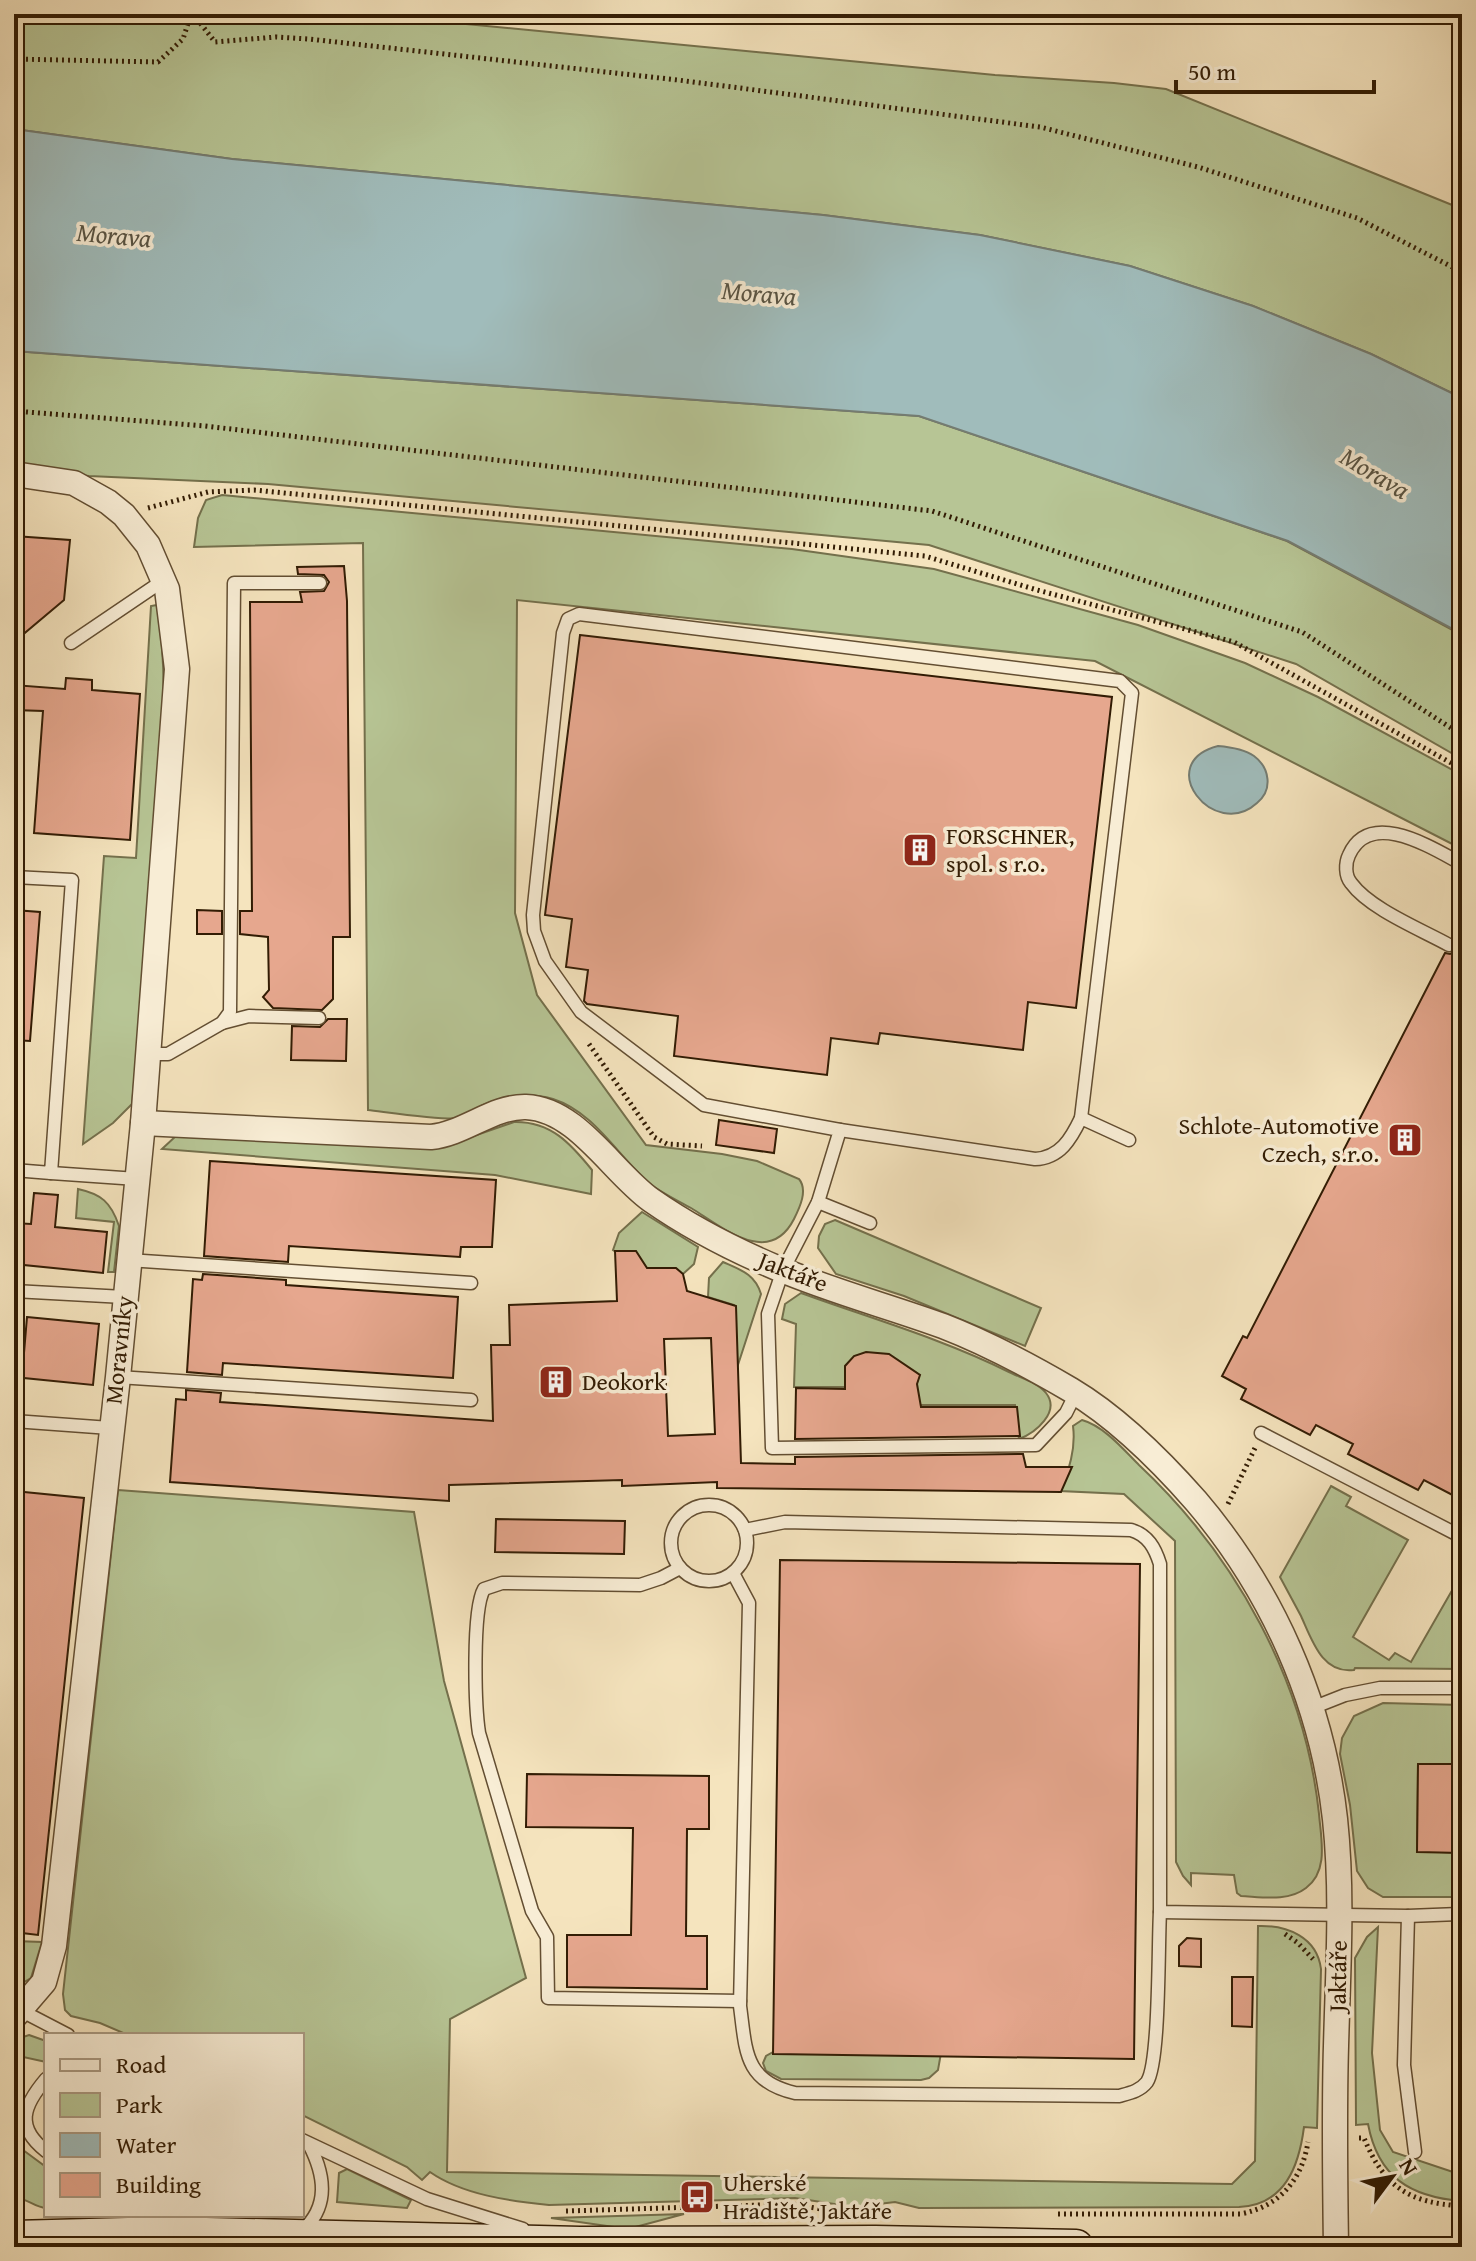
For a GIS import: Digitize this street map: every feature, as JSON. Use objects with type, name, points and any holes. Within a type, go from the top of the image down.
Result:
[{"type":"main road","points":[[14,2238],[152,2234],[296,2236],[469,2244],[875,2243],[1076,2247]]},
{"type":"street","name":"Moravníky","points":[[14,474],[74,483],[124,515],[148,545],[164,580],[174,628],[177,669],[143,1123],[118,1377],[54,1946],[44,1982],[16,2011]]},
{"type":"street","name":"Jaktáře","points":[[143,1123],[431,1137],[444,1135],[504,1110],[521,1107],[550,1112],[575,1127],[627,1182],[715,1241],[783,1270],[946,1327],[1006,1354],[1076,1393],[1126,1431],[1171,1472],[1216,1525],[1266,1600],[1301,1675],[1323,1749],[1335,1822],[1328,1915],[1336,2247]]},
{"type":"lane","points":[[71,643],[164,580]]},
{"type":"lane","points":[[222,1023],[230,1012],[234,583],[320,583]]},
{"type":"lane","points":[[579,614],[1120,681],[1132,693],[1081,1118],[1062,1149],[1045,1159],[1035,1159],[840,1130],[704,1105],[586,1016],[545,961],[534,931],[533,915],[563,633],[568,619],[579,614]]},
{"type":"lane","points":[[1449,945],[1358,892],[1348,881],[1348,856],[1358,841],[1369,834],[1382,832],[1408,838],[1462,864]]},
{"type":"lane","points":[[14,877],[72,880],[51,1173]]},
{"type":"lane","points":[[149,1054],[168,1054],[222,1023],[249,1016],[319,1018]]},
{"type":"lane","points":[[1081,1118],[1129,1140]]},
{"type":"lane","points":[[840,1130],[818,1202],[783,1270],[768,1314],[772,1448],[1036,1445],[1066,1413],[1076,1393]]},
{"type":"lane","points":[[14,1170],[137,1179]]},
{"type":"lane","points":[[818,1202],[870,1223]]},
{"type":"lane","points":[[128,1260],[471,1283]]},
{"type":"lane","points":[[14,1291],[124,1297]]},
{"type":"lane","points":[[118,1377],[471,1400]]},
{"type":"lane","points":[[14,1421],[110,1428]]},
{"type":"lane","points":[[1261,1433],[1462,1537]]},
{"type":"lane","points":[[707,1504],[730,1511],[745,1530],[747,1543],[744,1557],[733,1573],[714,1581],[701,1580],[680,1568],[670,1545],[676,1522],[695,1507],[707,1504]]},
{"type":"lane","points":[[733,1573],[749,1603],[740,2001],[750,2064],[757,2075],[777,2089],[795,2093],[1119,2096],[1141,2088],[1152,2072],[1160,1912],[1160,1564],[1147,1538],[1131,1530],[785,1522],[745,1530]]},
{"type":"lane","points":[[680,1568],[640,1585],[502,1583],[484,1589],[478,1609],[476,1711],[479,1733],[532,1911],[547,1937],[548,1998],[740,2001]]},
{"type":"lane","points":[[1312,1708],[1345,1695],[1380,1688],[1462,1688]]},
{"type":"lane","points":[[1160,1912],[1459,1914]]},
{"type":"lane","points":[[1408,1916],[1404,2065],[1415,2152]]},
{"type":"lane","points":[[16,2011],[64,2033]]},
{"type":"lane","points":[[44,2082],[25,2114],[27,2130],[44,2149]]},
{"type":"lane","points":[[296,2236],[310,2224],[318,2210],[324,2186],[322,2171],[306,2142]]},
{"type":"lane","points":[[306,2142],[427,2199],[496,2222],[580,2244]]},
{"type":"path","points":[[14,59],[158,62],[183,39],[192,14]]},
{"type":"path","points":[[192,14],[215,42],[276,37],[309,39],[678,80],[1040,127],[1198,167],[1357,218],[1462,272]]},
{"type":"path","points":[[14,411],[205,426],[932,511],[1302,632],[1462,735]]},
{"type":"path","points":[[124,515],[208,492],[254,490],[925,556],[1037,590],[1234,642],[1462,769]]},
{"type":"path","points":[[586,1016],[584,1038],[654,1137],[667,1144],[702,1146]]},
{"type":"path","points":[[1216,1525],[1261,1433]]},
{"type":"path","points":[[1273,1930],[1284,1933],[1298,1943],[1310,1955],[1315,1967],[1328,1915]]},
{"type":"path","points":[[1051,2214],[1240,2214],[1254,2211],[1279,2198],[1293,2184],[1306,2155],[1309,2138],[1334,2137],[1364,2138],[1374,2162],[1387,2180],[1401,2191],[1424,2201],[1462,2206]]},
{"type":"path","points":[[551,2212],[793,2204],[845,2213]]},
{"type":"green space","points":[[14,14],[362,14],[1166,89],[1462,209],[1462,398],[1371,354],[1253,306],[1130,266],[980,235],[823,215],[232,159],[14,129]]},
{"type":"green space","points":[[14,351],[919,416],[1287,541],[1462,635],[1462,759],[1296,664],[929,545],[268,484],[89,476],[14,468]]},
{"type":"green space","points":[[222,495],[792,549],[934,569],[1138,625],[1245,663],[1318,697],[1462,775],[1462,849],[1095,661],[517,600],[515,913],[537,995],[646,1145],[757,1161],[799,1179],[803,1188],[802,1199],[784,1233],[772,1241],[745,1239],[654,1187],[593,1124],[568,1105],[553,1099],[526,1095],[508,1097],[453,1119],[368,1110],[363,543],[194,547],[198,518],[206,500]]},
{"type":"green space","points":[[157,605],[164,684],[162,738],[132,1104],[113,1123],[83,1144],[104,856],[136,858],[151,606]]},
{"type":"green space","points":[[514,1122],[539,1125],[568,1143],[592,1170],[591,1194],[495,1175],[162,1149],[177,1135],[445,1146]]},
{"type":"green space","points":[[78,1189],[104,1200],[116,1218],[119,1226],[114,1272],[108,1272],[114,1222],[76,1218]]},
{"type":"green space","points":[[642,1212],[698,1247],[694,1264],[683,1274],[639,1267],[613,1250],[619,1233]]},
{"type":"green space","points":[[835,1220],[1041,1308],[1025,1346],[904,1296],[836,1274],[818,1248],[825,1224]]},
{"type":"green space","points":[[723,1262],[751,1277],[761,1294],[736,1371],[734,1305],[708,1297],[709,1278]]},
{"type":"green space","points":[[801,1293],[932,1339],[1029,1381],[1046,1393],[1050,1400],[1048,1414],[1039,1427],[1019,1439],[1015,1405],[843,1405],[843,1387],[794,1387],[796,1324],[782,1319],[785,1304]]},
{"type":"green space","points":[[1082,1420],[1098,1427],[1120,1446],[1206,1539],[1235,1580],[1281,1669],[1299,1716],[1311,1765],[1321,1834],[1322,1854],[1318,1873],[1299,1892],[1275,1898],[1241,1896],[1237,1893],[1234,1875],[1191,1873],[1191,1885],[1176,1862],[1175,1541],[1124,1494],[1060,1491],[1071,1459],[1073,1426]]},
{"type":"green space","points":[[1331,1486],[1351,1497],[1346,1506],[1408,1540],[1353,1637],[1389,1660],[1395,1653],[1411,1662],[1462,1573],[1462,1669],[1343,1670],[1334,1667],[1320,1654],[1280,1577]]},
{"type":"green space","points":[[118,1490],[414,1512],[444,1681],[526,1978],[450,2019],[447,2172],[1232,2184],[1255,2161],[1258,1926],[1280,1928],[1299,1935],[1314,1949],[1318,1958],[1321,1969],[1317,2128],[1304,2127],[1293,2169],[1278,2191],[1255,2205],[1239,2207],[919,2208],[895,2202],[854,2207],[795,2198],[549,2205],[472,2191],[430,2172],[422,2180],[407,2167],[304,2116],[304,2033],[123,2033],[71,2016],[65,2010],[63,1994]]},
{"type":"green space","points":[[1383,1703],[1462,1705],[1462,1764],[1418,1764],[1417,1851],[1462,1853],[1462,1897],[1383,1897],[1368,1888],[1357,1871],[1350,1805],[1340,1754],[1342,1738],[1354,1716]]},
{"type":"green space","points":[[1378,1927],[1372,2053],[1380,2130],[1393,2152],[1462,2175],[1462,2201],[1427,2195],[1399,2181],[1380,2158],[1368,2124],[1356,2125],[1355,1958],[1367,1937]]},
{"type":"green space","points":[[14,1941],[42,1942],[31,1978],[14,1988]]},
{"type":"green space","points":[[29,2035],[44,2040],[44,2062],[14,2055],[14,2040]]},
{"type":"green space","points":[[775,2051],[941,2053],[938,2070],[921,2080],[781,2079],[766,2071],[763,2063],[766,2056]]},
{"type":"green space","points":[[14,2118],[23,2150],[44,2166],[44,2208],[14,2198]]},
{"type":"green space","points":[[347,2169],[411,2200],[407,2208],[337,2202],[339,2173]]},
{"type":"green space","points":[[684,2214],[628,2229],[551,2218]]},
{"type":"water","name":"Morava","points":[[14,129],[232,159],[823,215],[980,235],[1130,266],[1253,306],[1371,354],[1462,398],[1462,634],[1288,541],[919,416],[14,351]]},
{"type":"water","points":[[1218,746],[1250,754],[1259,761],[1268,779],[1262,798],[1240,812],[1223,813],[1208,807],[1197,796],[1190,782],[1190,768],[1199,755]]},
{"type":"building","points":[[14,536],[70,540],[64,600],[14,642]]},
{"type":"building","points":[[344,566],[347,601],[350,937],[333,937],[333,999],[322,1010],[273,1008],[263,997],[269,990],[268,937],[240,934],[240,911],[252,911],[250,602],[302,602],[300,592],[324,591],[329,582],[324,575],[298,574],[297,567]]},
{"type":"building","name":"FORSCHNER, spol. s r.o.","points":[[580,635],[1112,697],[1076,1008],[1028,1002],[1023,1050],[880,1033],[878,1044],[831,1038],[827,1075],[674,1056],[678,1016],[587,1004],[584,1001],[588,970],[566,967],[572,919],[545,915]]},
{"type":"building","points":[[66,678],[92,680],[92,690],[140,694],[130,840],[34,833],[43,711],[14,710],[14,685],[65,689]]},
{"type":"building","points":[[14,910],[40,912],[30,1041],[14,1040]]},
{"type":"building","points":[[197,910],[222,911],[222,934],[197,934]]},
{"type":"building","name":"Schlote-Automotive Czech, s.r.o.","points":[[1462,920],[1462,1500],[1424,1480],[1418,1490],[1348,1454],[1353,1444],[1316,1425],[1310,1435],[1241,1399],[1246,1389],[1222,1376],[1243,1336],[1247,1338],[1445,953],[1457,950],[1458,944],[1453,937]]},
{"type":"building","points":[[328,1019],[347,1019],[346,1061],[291,1060],[292,1026],[320,1027]]},
{"type":"building","points":[[719,1120],[777,1129],[774,1153],[716,1145]]},
{"type":"building","points":[[210,1161],[496,1180],[492,1247],[461,1247],[460,1257],[289,1246],[288,1262],[204,1256]]},
{"type":"building","points":[[34,1193],[58,1195],[55,1227],[107,1232],[103,1273],[14,1264],[14,1223],[31,1224]]},
{"type":"building","points":[[615,1251],[636,1251],[647,1268],[676,1268],[683,1274],[687,1291],[736,1306],[741,1463],[795,1464],[795,1457],[1023,1454],[1026,1467],[1072,1467],[1061,1492],[717,1488],[717,1482],[622,1486],[622,1480],[449,1485],[449,1501],[170,1482],[176,1399],[186,1400],[186,1390],[221,1393],[220,1402],[493,1421],[491,1345],[510,1345],[509,1305],[617,1301]],"holes":[[[711,1338],[715,1434],[668,1436],[664,1339]]]},
{"type":"building","points":[[203,1274],[286,1280],[286,1285],[458,1297],[453,1378],[223,1363],[222,1375],[187,1372],[193,1279],[202,1280]]},
{"type":"building","points":[[27,1317],[99,1324],[93,1385],[14,1377],[14,1352],[24,1353]]},
{"type":"building","points":[[866,1352],[889,1354],[920,1375],[917,1384],[921,1407],[1017,1407],[1020,1436],[795,1439],[796,1388],[845,1389],[845,1366],[854,1356]]},
{"type":"building","points":[[14,1491],[84,1498],[38,1935],[14,1932]]},
{"type":"building","points":[[496,1519],[625,1521],[624,1554],[495,1552]]},
{"type":"building","points":[[780,1560],[1140,1564],[1134,2059],[773,2054]]},
{"type":"building","points":[[1418,1764],[1462,1764],[1462,1853],[1417,1852]]},
{"type":"building","points":[[527,1774],[709,1776],[709,1829],[687,1829],[686,1936],[707,1936],[707,1989],[567,1987],[567,1935],[631,1935],[633,1828],[526,1827]]},
{"type":"building","points":[[1187,1938],[1201,1939],[1201,1967],[1179,1966],[1179,1946]]},
{"type":"building","points":[[1232,1977],[1253,1977],[1252,2027],[1232,2026]]},
{"type":"place","name":"FORSCHNER, spol. s r.o.","points":[[920,850]]},
{"type":"place","name":"Schlote-Automotive Czech, s.r.o.","points":[[1405,1140]]},
{"type":"place","name":"Deokork","points":[[556,1382]]},
{"type":"place","name":"Uherské Hradiště, Jaktáře","points":[[697,2197]]}]
